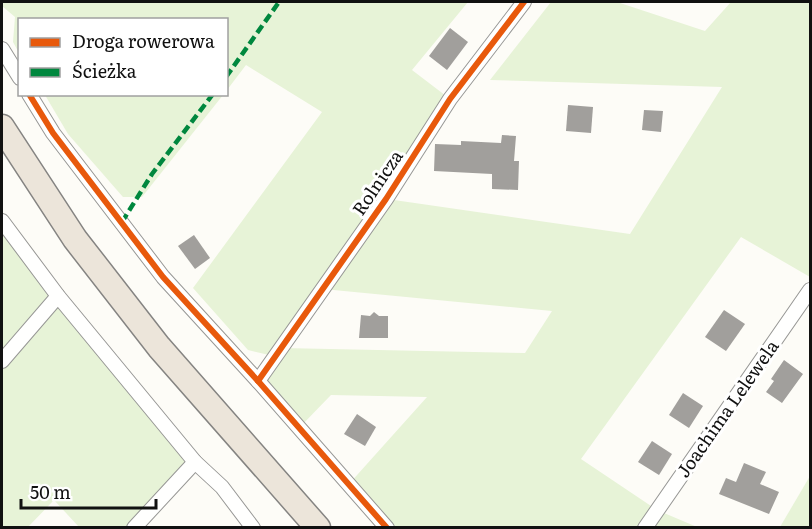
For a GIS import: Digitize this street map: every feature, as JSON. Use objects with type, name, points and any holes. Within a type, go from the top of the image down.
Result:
[{"type":"highway","points":[[2,127],[75,239],[138,320],[318,528]]},
{"type":"street","name":"Rolnicza","points":[[258,381],[386,199],[450,99],[524,2]]},
{"type":"street","points":[[2,49],[18,75]]},
{"type":"street","points":[[30,96],[53,133],[163,277],[387,528]]},
{"type":"street","points":[[2,221],[58,296],[195,462],[222,488],[253,528]]},
{"type":"street","name":"Joachima Lelewela","points":[[645,528],[810,290]]},
{"type":"street","points":[[2,361],[58,296]]},
{"type":"street","points":[[134,528],[195,462]]},
{"type":"green space","points":[[2,2],[468,2],[412,70],[450,99],[387,199],[630,234],[722,87],[490,80],[551,2],[617,2],[705,31],[731,2],[810,2],[810,277],[741,237],[581,459],[657,510],[697,527],[387,527],[349,484],[427,397],[331,395],[299,428],[258,381],[269,355],[248,350],[193,288],[322,112],[246,65],[228,89],[228,18],[18,18],[18,51],[13,42],[15,17],[2,6]],"holes":[[[323,289],[552,311],[525,353],[282,348]]]},
{"type":"green space","points":[[46,96],[222,96],[142,197],[123,197],[68,134]]},
{"type":"green space","points":[[2,221],[195,462],[134,527],[79,527],[54,500],[28,527],[2,527]]},
{"type":"green space","points":[[810,476],[810,527],[780,527]]},
{"type":"building","points":[[450,28],[468,42],[447,70],[429,56]]},
{"type":"building","points":[[568,105],[593,107],[591,133],[566,131]]},
{"type":"building","points":[[644,110],[663,111],[661,132],[642,130]]},
{"type":"building","points":[[502,135],[516,136],[514,161],[519,161],[518,190],[492,189],[492,174],[434,171],[435,144],[461,145],[461,141],[501,143]]},
{"type":"building","points":[[194,235],[210,258],[195,269],[178,246]]},
{"type":"building","points":[[724,310],[745,324],[726,351],[705,337]]},
{"type":"building","points":[[374,312],[379,316],[388,316],[388,338],[359,338],[361,315],[370,316]]},
{"type":"building","points":[[784,360],[803,374],[782,403],[766,392],[774,381],[771,379]]},
{"type":"building","points":[[683,393],[703,406],[689,428],[669,415]]},
{"type":"building","points":[[357,414],[376,427],[365,446],[344,434]]},
{"type":"building","points":[[652,441],[672,454],[659,475],[638,462]]},
{"type":"building","points":[[744,463],[766,472],[760,484],[779,492],[769,514],[719,494],[726,478],[736,482]]},
{"type":"marked path","points":[[228,74],[279,2]]},
{"type":"marked path","points":[[122,222],[152,174],[211,96]]},
{"type":"cycle path","points":[[258,381],[386,199],[450,99],[524,2]]},
{"type":"cycle path","points":[[30,96],[53,133],[163,277],[387,528]]}]
